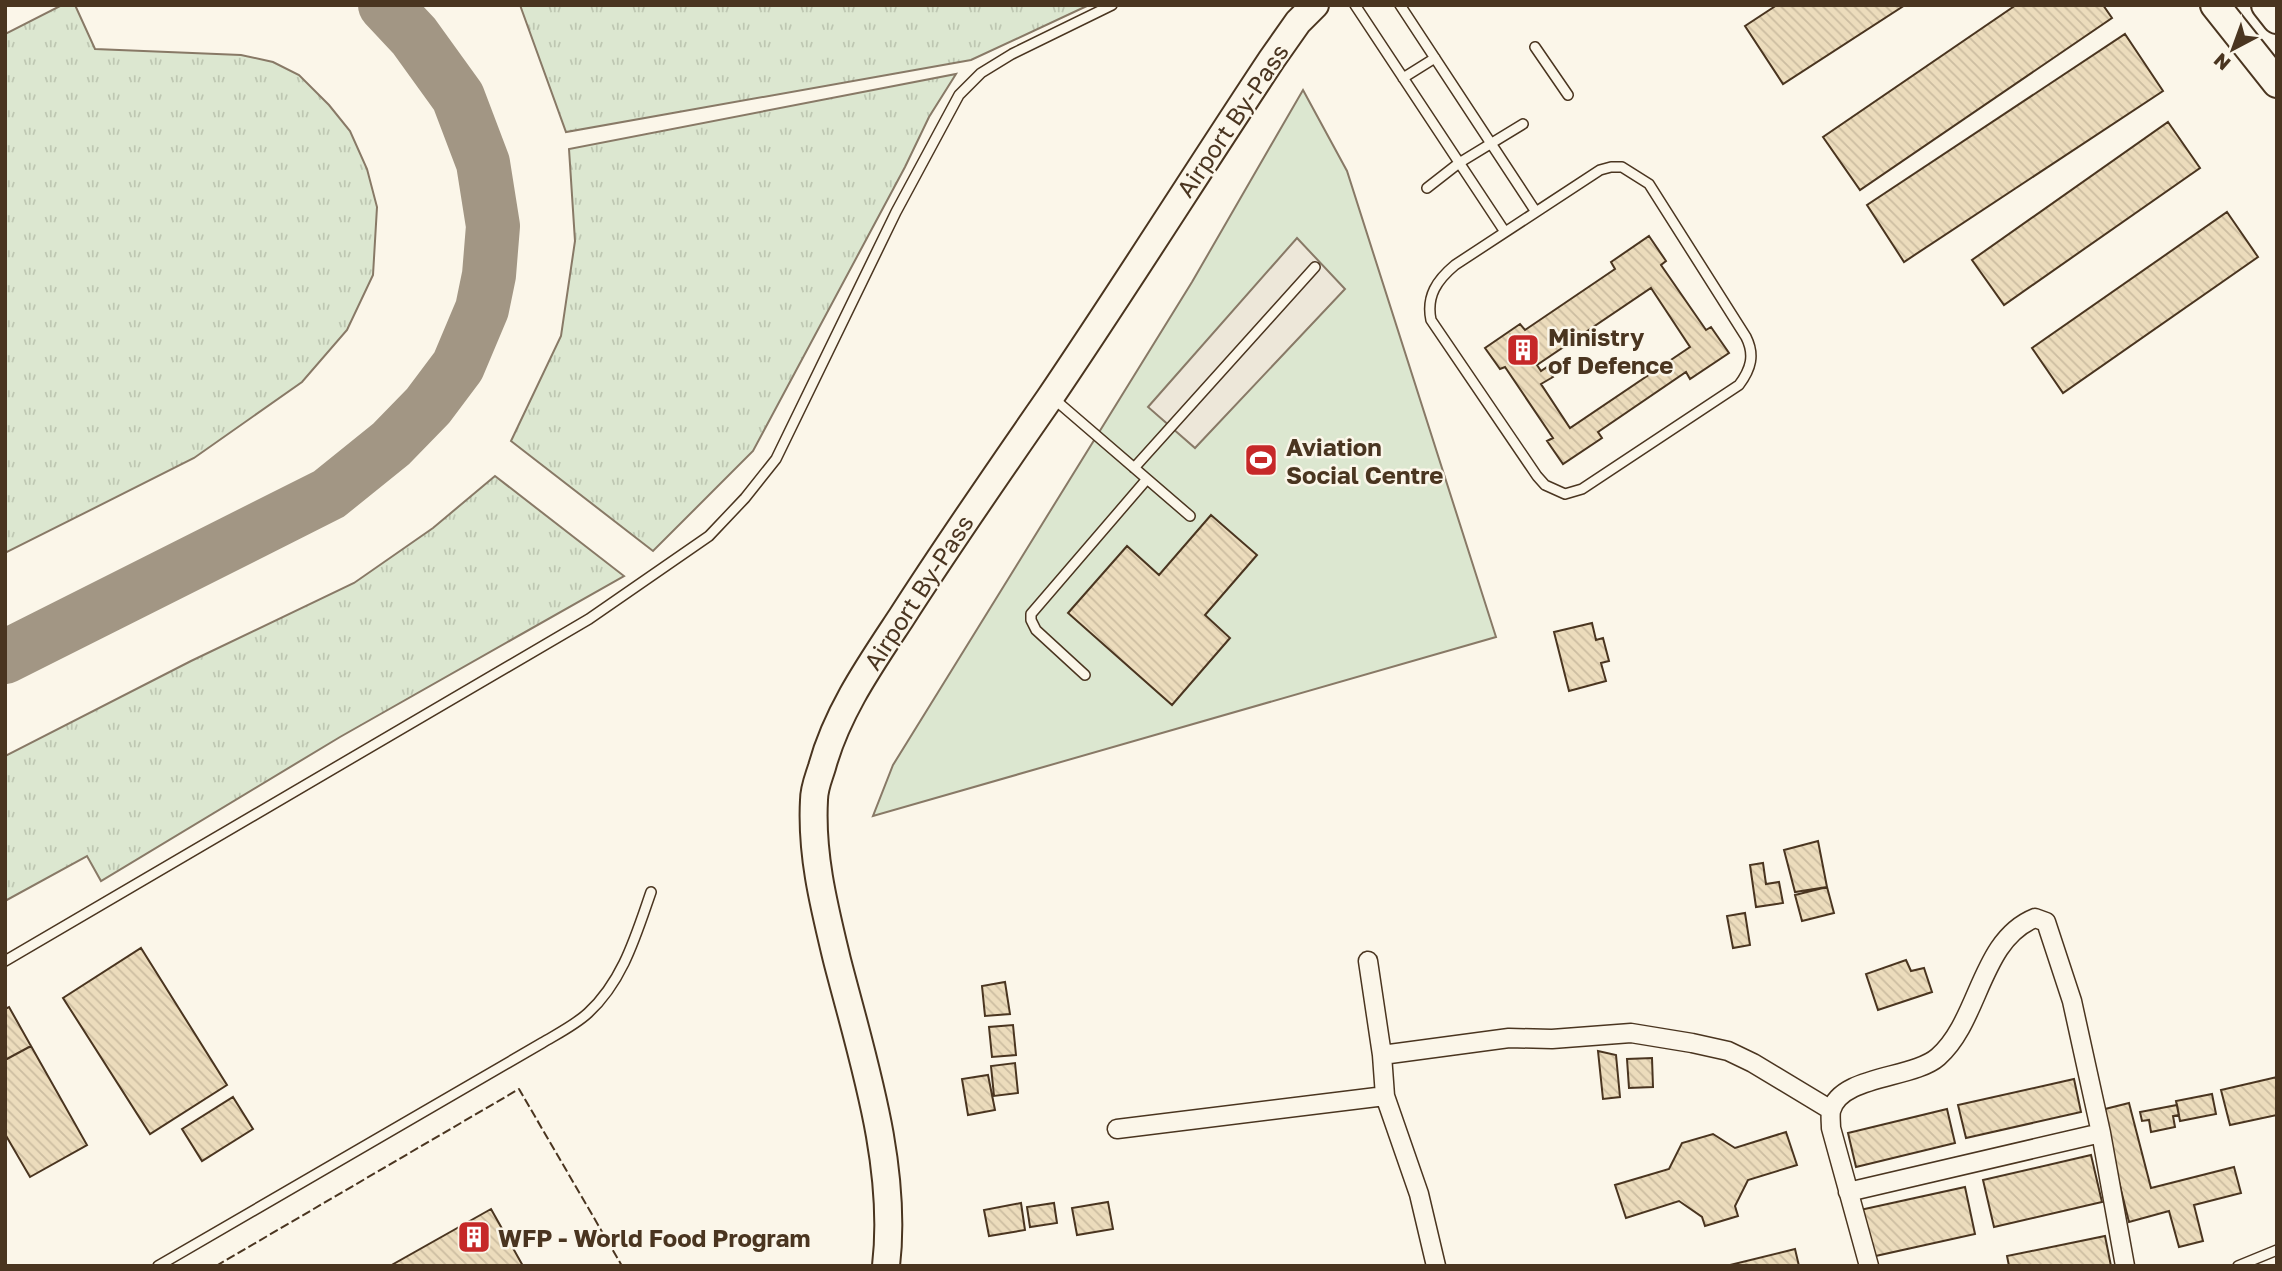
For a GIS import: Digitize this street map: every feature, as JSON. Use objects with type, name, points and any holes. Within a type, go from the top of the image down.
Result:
[{"type":"main road","name":"Airport By-Pass","points":[[886,1266],[886,1179],[869,1083],[821,900],[813,838],[814,795],[826,752],[841,715],[862,678],[956,533],[1051,396],[1272,59],[1298,22],[1314,5]]},
{"type":"main road","points":[[2215,5],[2277,83]]},
{"type":"main road","points":[[2266,5],[2277,19]]},
{"type":"street","points":[[1869,1266],[1831,1128],[1831,1110],[1843,1094],[1858,1086],[1918,1068],[1936,1059],[1957,1035],[2008,934],[2022,923],[2035,918],[2046,922],[2072,1001],[2126,1266]]},
{"type":"street","points":[[1368,961],[1382,1055],[1385,1096],[1419,1194],[1436,1266]]},
{"type":"street","points":[[1382,1055],[1509,1038],[1552,1039],[1631,1033],[1728,1051],[1831,1110]]},
{"type":"street","points":[[1118,1129],[1385,1096]]},
{"type":"street","points":[[1848,1192],[2101,1133]]},
{"type":"lane","points":[[5,961],[589,619],[709,536],[745,498],[776,459],[896,212],[959,95],[981,73],[1012,54],[1112,5]]},
{"type":"lane","points":[[1355,5],[1505,232]]},
{"type":"lane","points":[[1400,5],[1536,212]]},
{"type":"lane","points":[[1535,47],[1568,95]]},
{"type":"lane","points":[[1403,78],[1435,58]]},
{"type":"lane","points":[[1427,188],[1459,163],[1523,124]]},
{"type":"lane","points":[[1622,167],[1641,178],[1649,184],[1752,348],[1749,367],[1739,385],[1574,493],[1555,491],[1537,476],[1431,320],[1428,306],[1431,293],[1445,273],[1505,232],[1600,170],[1622,167]]},
{"type":"lane","points":[[1134,468],[1315,267]]},
{"type":"lane","points":[[1051,396],[1190,516]]},
{"type":"lane","points":[[1085,675],[1036,630],[1031,614],[1147,479]]},
{"type":"lane","points":[[158,1266],[542,1044],[587,1015],[608,991],[628,957],[651,892]]},
{"type":"lane","points":[[2238,1266],[2277,1250]]},
{"type":"green space","points":[[62,5],[75,5],[95,49],[241,55],[273,62],[299,75],[350,131],[367,169],[377,207],[373,275],[347,330],[302,382],[194,458],[5,553],[5,34]]},
{"type":"green space","points":[[520,5],[1089,5],[971,60],[566,132]]},
{"type":"green space","points":[[956,74],[929,117],[753,451],[653,551],[511,441],[561,336],[575,241],[569,149]]},
{"type":"green space","name":"Aviation Social Centre","points":[[1303,90],[1347,171],[1496,637],[873,816],[893,765],[1192,282]]},
{"type":"green space","points":[[495,476],[624,576],[340,737],[101,881],[87,856],[5,901],[5,756],[191,661],[354,583],[433,528]]},
{"type":"shaded area","points":[[1297,238],[1345,289],[1195,448],[1148,407]]},
{"type":"building","points":[[1777,5],[1905,5],[1783,84],[1745,26]]},
{"type":"building","points":[[2016,5],[2103,5],[2112,18],[1860,190],[1823,137]]},
{"type":"building","points":[[2125,34],[2163,91],[1904,262],[1867,205]]},
{"type":"building","points":[[2168,122],[2200,168],[2004,305],[1972,260]]},
{"type":"building","points":[[2227,212],[2258,257],[2063,393],[2032,348]]},
{"type":"building","name":"Ministry of Defence","points":[[1649,236],[1666,261],[1661,265],[1706,330],[1711,327],[1729,353],[1690,379],[1686,372],[1598,432],[1602,438],[1563,464],[1547,441],[1553,438],[1505,367],[1500,369],[1485,348],[1520,324],[1525,330],[1615,269],[1611,262]],"holes":[[[1651,288],[1690,347],[1570,428],[1541,384],[1553,377],[1547,367],[1541,371],[1537,365]]]},
{"type":"building","points":[[1211,515],[1257,555],[1205,615],[1230,638],[1172,705],[1068,613],[1127,546],[1159,575]]},
{"type":"building","points":[[1592,623],[1596,640],[1603,638],[1609,661],[1601,663],[1606,681],[1569,691],[1554,632]]},
{"type":"building","points":[[1818,841],[1827,887],[1795,892],[1784,850]]},
{"type":"building","points":[[1763,863],[1766,884],[1779,882],[1783,903],[1756,907],[1750,865]]},
{"type":"building","points":[[1827,887],[1834,913],[1802,921],[1795,895]]},
{"type":"building","points":[[1745,913],[1750,945],[1733,948],[1727,916]]},
{"type":"building","points":[[141,948],[227,1085],[150,1134],[63,998]]},
{"type":"building","points":[[1906,960],[1911,971],[1924,968],[1932,992],[1878,1010],[1866,974]]},
{"type":"building","points":[[1005,982],[1010,1014],[985,1016],[982,986]]},
{"type":"building","points":[[9,1007],[31,1046],[5,1060],[5,1009]]},
{"type":"building","points":[[1013,1025],[1016,1055],[992,1057],[989,1027]]},
{"type":"building","points":[[31,1046],[87,1145],[30,1177],[5,1134],[5,1060]]},
{"type":"building","points":[[1598,1051],[1616,1055],[1620,1097],[1603,1099]]},
{"type":"building","points":[[1652,1058],[1653,1087],[1629,1088],[1627,1059]]},
{"type":"building","points":[[1015,1063],[1018,1093],[994,1096],[991,1066]]},
{"type":"building","points":[[988,1075],[995,1110],[968,1115],[962,1079]]},
{"type":"building","points":[[2277,1077],[2277,1115],[2230,1125],[2221,1090]]},
{"type":"building","points":[[2074,1079],[2081,1112],[1966,1138],[1958,1105]]},
{"type":"building","points":[[2212,1094],[2216,1114],[2180,1121],[2176,1101]]},
{"type":"building","points":[[233,1097],[253,1129],[202,1161],[182,1129]]},
{"type":"building","points":[[2129,1103],[2151,1188],[2234,1167],[2241,1193],[2194,1205],[2203,1241],[2179,1247],[2169,1211],[2129,1222],[2101,1110]]},
{"type":"building","points":[[2177,1105],[2179,1115],[2173,1116],[2175,1127],[2151,1132],[2149,1120],[2142,1121],[2140,1112]]},
{"type":"building","points":[[1947,1109],[1955,1143],[1856,1167],[1848,1133]]},
{"type":"building","points":[[1786,1132],[1797,1165],[1748,1180],[1735,1206],[1738,1216],[1705,1226],[1702,1217],[1679,1201],[1626,1218],[1615,1185],[1669,1169],[1682,1143],[1713,1134],[1735,1148]]},
{"type":"building","points":[[2091,1155],[2102,1202],[1994,1227],[1983,1180]]},
{"type":"building","points":[[1965,1187],[1975,1234],[1871,1257],[1860,1210]]},
{"type":"building","points":[[1108,1202],[1113,1229],[1077,1235],[1072,1208]]},
{"type":"building","points":[[1021,1203],[1025,1230],[989,1236],[984,1210]]},
{"type":"building","points":[[1054,1203],[1057,1223],[1030,1227],[1027,1207]]},
{"type":"building","name":"WFP - World Food Program","points":[[491,1209],[523,1266],[390,1266]]},
{"type":"building","points":[[2105,1236],[2111,1266],[2009,1266],[2007,1256]]},
{"type":"building","points":[[1795,1249],[1799,1266],[1726,1266]]},
{"type":"taxiway","points":[[5,657],[329,494],[391,444],[428,406],[458,366],[482,309],[489,275],[493,226],[483,163],[458,97],[414,36],[385,5]]},
{"type":"fence","points":[[216,1266],[519,1089],[622,1266]]},
{"type":"place","name":"Ministry of Defence","points":[[1523,350]]},
{"type":"place","name":"Aviation Social Centre","points":[[1261,460]]},
{"type":"place","name":"WFP - World Food Program","points":[[474,1237]]}]
